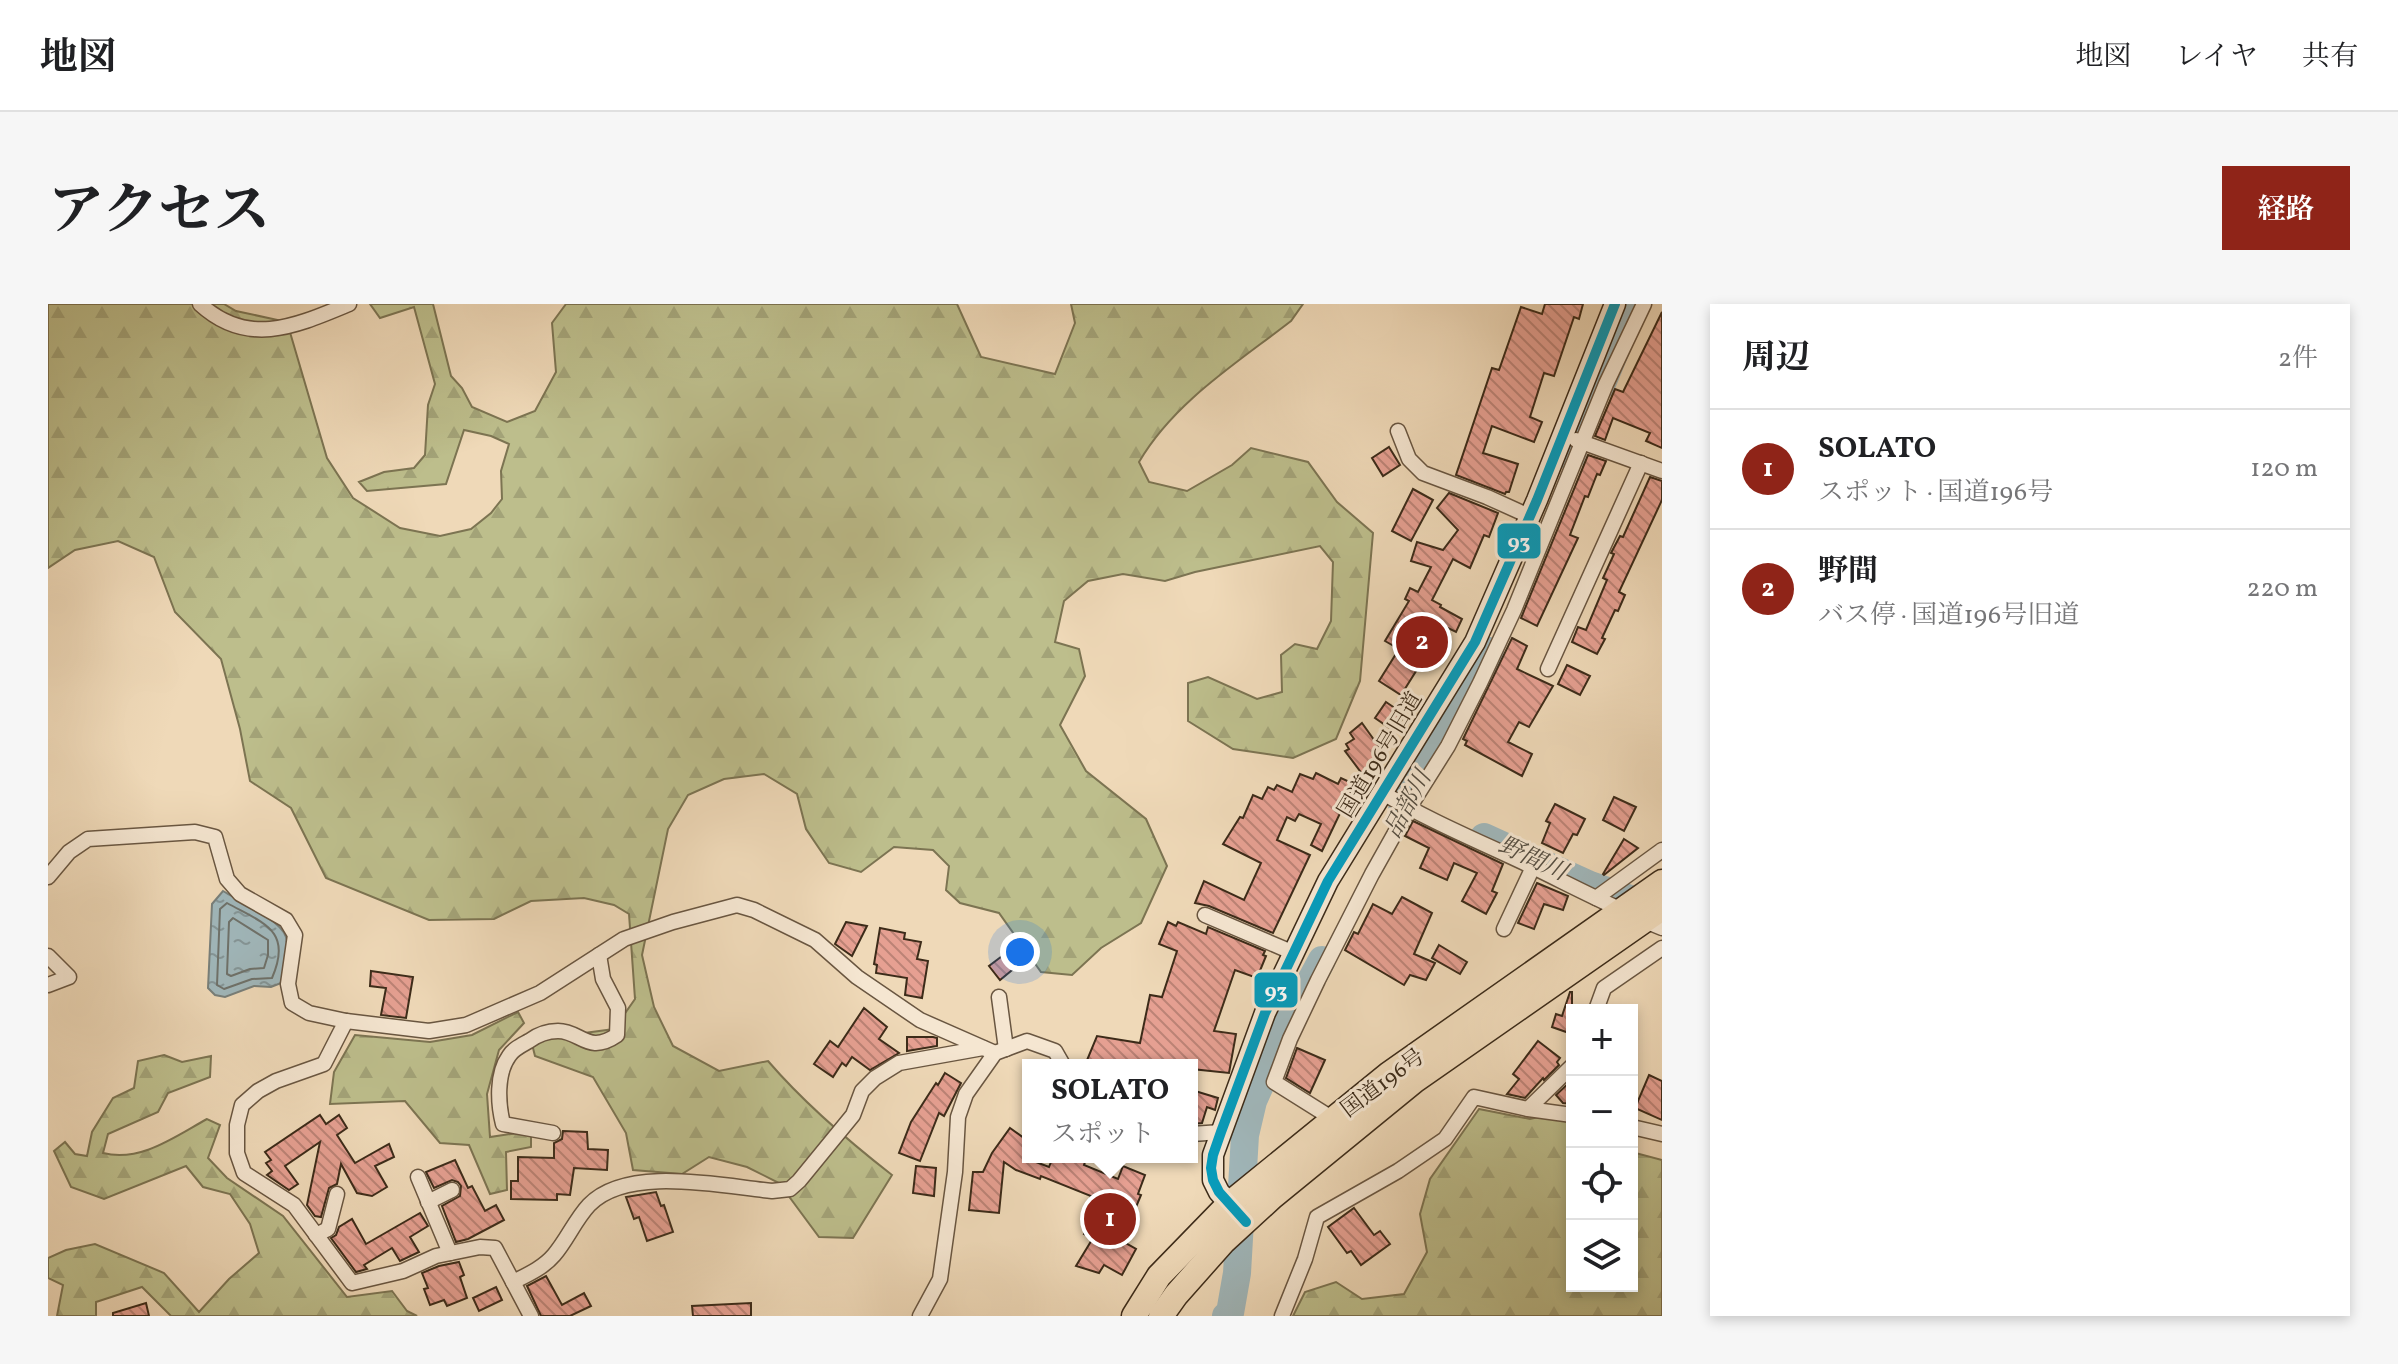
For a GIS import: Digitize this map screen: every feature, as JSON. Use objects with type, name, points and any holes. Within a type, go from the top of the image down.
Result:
[{"type":"highway","name":"国道196号","points":[[1134,1316],[1159,1276],[1226,1204],[1389,1074],[1646,909]]},
{"type":"highway","name":"国道196号","points":[[1161,1316],[1223,1242],[1254,1214],[1414,1081],[1646,909]]},
{"type":"street","points":[[200,304],[211,314],[238,328],[272,331],[349,304]]},
{"type":"street","name":"国道196号旧道","points":[[1254,1214],[1226,1204],[1213,1180],[1211,1168],[1221,1132],[1265,1013],[1328,881],[1475,642],[1615,304]]},
{"type":"street","points":[[1333,1119],[1274,1082],[1290,1039],[1409,808],[1443,754],[1514,610],[1606,384],[1644,304]]},
{"type":"street","points":[[1398,431],[1409,459],[1423,473],[1529,516]]},
{"type":"street","points":[[1563,435],[1662,471]]},
{"type":"street","points":[[1548,669],[1641,463]]},
{"type":"street","points":[[1383,793],[1596,898],[1646,909]]},
{"type":"street","points":[[48,877],[69,852],[88,839],[195,832],[215,837],[227,879],[240,894],[286,920],[295,935],[288,984],[292,1003],[309,1013],[346,1021],[429,1031],[466,1025],[540,993],[624,939],[737,905],[815,940],[857,977],[920,1020],[995,1050]]},
{"type":"street","points":[[1596,898],[1662,850]]},
{"type":"street","points":[[1504,929],[1533,867]]},
{"type":"street","points":[[1205,915],[1294,953]]},
{"type":"street","points":[[1598,1004],[1604,988],[1662,948]]},
{"type":"street","points":[[553,1133],[503,1124],[500,1110],[502,1076],[508,1056],[535,1037],[564,1031],[581,1040],[607,1042],[617,1035],[618,1008],[603,979],[599,955]]},
{"type":"street","points":[[48,956],[69,977],[48,985]]},
{"type":"street","points":[[920,1316],[940,1279],[955,1172],[958,1117],[966,1094],[995,1050],[999,997]]},
{"type":"street","points":[[346,1021],[324,1064],[276,1081],[242,1105],[237,1125],[237,1153],[244,1173],[294,1205],[352,1283],[403,1271],[436,1256],[480,1247],[495,1248],[531,1316]]},
{"type":"street","points":[[513,1282],[539,1268],[553,1256],[587,1208],[599,1196],[622,1185],[661,1180],[772,1191],[790,1189],[853,1115],[862,1091],[875,1078],[899,1063],[995,1050],[1027,1041],[1055,1051],[1060,1059]]},
{"type":"street","points":[[1528,1109],[1566,1072]]},
{"type":"street","points":[[1282,1316],[1305,1259],[1317,1217],[1398,1171],[1445,1139],[1474,1097],[1566,1114]]},
{"type":"street","points":[[1638,1128],[1662,1134]]},
{"type":"street","points":[[1198,1134],[1221,1132]]},
{"type":"street","points":[[418,1177],[450,1253]]},
{"type":"street","points":[[428,1202],[452,1190]]},
{"type":"street","points":[[316,1235],[328,1229],[337,1194]]},
{"type":"green space","points":[[48,304],[224,304],[236,311],[287,322],[327,458],[353,498],[400,528],[440,536],[471,529],[491,513],[502,499],[501,471],[509,444],[464,430],[446,484],[367,491],[359,482],[384,472],[414,468],[425,455],[428,405],[435,384],[414,307],[380,318],[370,304],[433,304],[451,376],[472,407],[507,422],[535,411],[556,372],[552,323],[566,304],[957,304],[981,357],[1055,374],[1075,323],[1071,304],[1303,304],[1291,321],[1188,402],[1153,440],[1139,462],[1149,482],[1187,491],[1232,465],[1251,448],[1308,462],[1337,502],[1373,533],[1360,681],[1336,739],[1293,758],[1233,749],[1188,721],[1188,683],[1208,677],[1257,699],[1282,692],[1281,655],[1295,644],[1317,649],[1331,621],[1333,562],[1320,546],[1165,581],[1123,574],[1088,581],[1064,601],[1055,642],[1079,649],[1085,676],[1060,725],[1086,771],[1146,819],[1167,866],[1141,923],[1101,948],[1072,975],[1041,972],[999,913],[960,903],[946,890],[949,866],[933,850],[894,847],[861,872],[829,863],[806,829],[797,794],[764,774],[724,779],[688,795],[668,829],[642,955],[654,1007],[673,1046],[719,1071],[768,1061],[827,1121],[892,1175],[853,1238],[819,1237],[779,1183],[747,1167],[709,1157],[682,1174],[633,1170],[626,1133],[593,1077],[535,1056],[531,1040],[614,1029],[635,999],[629,914],[614,905],[584,898],[531,901],[494,919],[429,920],[326,878],[291,808],[250,781],[221,659],[175,612],[154,557],[118,541],[75,550],[48,568]]},
{"type":"green space","points":[[518,1012],[524,1023],[499,1050],[487,1094],[490,1137],[531,1131],[531,1147],[506,1152],[507,1190],[490,1194],[469,1145],[440,1143],[405,1101],[330,1104],[334,1072],[355,1035],[430,1042],[472,1035]]},
{"type":"green space","points":[[164,1055],[182,1062],[211,1056],[210,1077],[168,1093],[158,1112],[108,1134],[103,1153],[117,1155],[144,1151],[207,1119],[220,1125],[208,1158],[227,1178],[283,1216],[347,1297],[392,1291],[407,1311],[417,1316],[171,1316],[142,1287],[96,1302],[96,1316],[57,1316],[63,1285],[48,1278],[48,1258],[66,1250],[95,1244],[164,1273],[199,1312],[229,1279],[259,1253],[250,1224],[230,1194],[203,1187],[186,1166],[104,1199],[71,1187],[54,1151],[65,1142],[75,1154],[87,1156],[92,1132],[113,1098],[134,1088],[138,1061]]},
{"type":"green space","points":[[1479,1109],[1530,1119],[1561,1112],[1566,1116],[1566,1292],[1638,1292],[1638,1154],[1662,1160],[1662,1316],[1293,1316],[1305,1292],[1336,1282],[1362,1299],[1404,1294],[1427,1252],[1420,1214],[1430,1179]]},
{"type":"water","points":[[223,891],[268,918],[283,931],[287,948],[281,983],[271,987],[254,986],[225,997],[215,995],[208,988],[212,904]]},
{"type":"building","points":[[1545,304],[1583,304],[1579,319],[1574,317],[1554,376],[1544,373],[1530,417],[1542,422],[1534,442],[1492,426],[1483,453],[1518,464],[1509,492],[1505,494],[1456,475],[1492,368],[1499,370],[1521,307],[1542,314]]},
{"type":"building","points":[[1662,312],[1662,448],[1646,441],[1650,433],[1613,418],[1605,440],[1595,436],[1615,389],[1623,392]]},
{"type":"building","points":[[1389,447],[1400,465],[1383,476],[1372,458]]},
{"type":"building","points":[[1588,455],[1606,461],[1588,497],[1585,496],[1570,535],[1578,538],[1537,626],[1521,618]]},
{"type":"building","points":[[1650,477],[1662,481],[1662,500],[1619,592],[1625,595],[1618,611],[1615,610],[1597,654],[1572,642],[1578,627],[1586,630],[1607,580],[1603,578],[1614,554],[1611,553],[1620,536],[1623,537]]},
{"type":"building","points":[[1413,489],[1433,500],[1411,541],[1392,531]]},
{"type":"building","points":[[1449,493],[1498,513],[1489,537],[1484,535],[1470,568],[1453,559],[1432,600],[1462,619],[1456,632],[1440,624],[1401,695],[1379,681],[1399,649],[1385,641],[1409,601],[1405,599],[1410,588],[1418,592],[1431,567],[1411,561],[1417,542],[1443,550],[1458,530],[1437,508]]},
{"type":"building","points":[[1512,638],[1527,646],[1517,669],[1553,686],[1529,727],[1519,722],[1508,742],[1532,754],[1522,776],[1465,745],[1467,741],[1463,739]]},
{"type":"building","points":[[1567,665],[1590,676],[1580,695],[1558,684]]},
{"type":"building","points":[[1386,702],[1405,715],[1394,731],[1375,718]]},
{"type":"building","points":[[1362,723],[1387,758],[1363,775],[1345,751],[1349,749],[1346,744],[1354,739],[1350,733]]},
{"type":"building","points":[[1316,773],[1338,784],[1341,778],[1354,784],[1322,851],[1311,845],[1321,824],[1299,814],[1295,821],[1287,817],[1277,840],[1310,855],[1273,933],[1195,903],[1204,881],[1244,900],[1261,863],[1223,844],[1240,817],[1243,818],[1253,795],[1262,799],[1268,787],[1274,790],[1277,785],[1292,792],[1300,774],[1313,779]]},
{"type":"building","points":[[1614,797],[1636,807],[1624,831],[1603,820]]},
{"type":"building","points":[[1555,804],[1585,819],[1563,853],[1542,843],[1550,823],[1546,821]]},
{"type":"building","points":[[1413,821],[1503,864],[1492,891],[1497,893],[1486,914],[1462,901],[1477,873],[1454,863],[1447,880],[1420,868],[1429,848],[1405,836]]},
{"type":"building","points":[[1624,839],[1638,848],[1604,875],[1603,874]]},
{"type":"building","points":[[1537,883],[1568,896],[1563,910],[1544,904],[1534,929],[1518,923]]},
{"type":"building","points":[[1402,897],[1432,913],[1414,954],[1435,963],[1426,980],[1410,975],[1404,985],[1345,950],[1354,932],[1358,934],[1373,904],[1392,914]]},
{"type":"building","points":[[846,922],[867,926],[852,956],[835,944]]},
{"type":"building","points":[[1168,922],[1176,926],[1178,922],[1206,934],[1208,927],[1265,951],[1257,978],[1235,970],[1214,1031],[1236,1034],[1229,1073],[1198,1070],[1198,1059],[1087,1059],[1097,1036],[1140,1043],[1150,995],[1162,997],[1177,951],[1159,944]]},
{"type":"building","points":[[880,928],[905,933],[904,939],[921,942],[917,959],[928,961],[922,998],[905,995],[907,978],[876,973],[877,965],[874,964]]},
{"type":"building","points":[[1439,945],[1467,962],[1460,974],[1432,958]]},
{"type":"building","points":[[1006,953],[1017,966],[1000,980],[989,966]]},
{"type":"building","points":[[371,971],[413,977],[406,1018],[381,1015],[386,988],[370,986]]},
{"type":"building","points":[[1570,992],[1572,992],[1572,1004],[1566,1004]]},
{"type":"building","points":[[1566,1004],[1566,1032],[1552,1027],[1556,1014],[1562,1016]]},
{"type":"building","points":[[864,1008],[887,1027],[879,1039],[899,1053],[870,1070],[852,1057],[846,1066],[842,1063],[833,1077],[814,1064],[830,1041],[838,1047]]},
{"type":"building","points":[[907,1037],[937,1038],[937,1046],[907,1051]]},
{"type":"building","points":[[1538,1041],[1560,1058],[1557,1062],[1559,1065],[1525,1098],[1507,1094],[1519,1079],[1513,1074]]},
{"type":"building","points":[[1297,1048],[1325,1060],[1310,1093],[1286,1078]]},
{"type":"building","points":[[945,1073],[961,1083],[944,1116],[939,1113],[920,1161],[899,1153],[911,1122]]},
{"type":"building","points":[[1649,1075],[1662,1081],[1662,1120],[1638,1109],[1638,1101]]},
{"type":"building","points":[[1566,1086],[1566,1103],[1556,1095]]},
{"type":"building","points":[[1198,1092],[1218,1098],[1215,1110],[1207,1107],[1202,1123],[1198,1123]]},
{"type":"building","points":[[320,1115],[326,1124],[339,1115],[347,1128],[337,1135],[355,1163],[389,1144],[394,1157],[375,1166],[387,1187],[372,1196],[357,1193],[341,1164],[337,1184],[329,1188],[321,1217],[315,1216],[307,1205],[320,1142],[285,1166],[298,1184],[289,1190],[267,1175],[272,1171],[266,1163],[271,1160],[265,1152]]},
{"type":"building","points":[[1010,1128],[1022,1137],[1022,1163],[1038,1163],[1049,1167],[1051,1163],[1085,1163],[1118,1179],[1123,1166],[1145,1175],[1131,1219],[1116,1213],[1108,1233],[1136,1249],[1122,1275],[1104,1265],[1099,1273],[1076,1266],[1093,1238],[1084,1234],[1097,1202],[1090,1199],[1091,1196],[1041,1176],[1040,1179],[1016,1170],[1004,1162],[999,1213],[969,1210],[973,1172],[983,1172]]},
{"type":"building","points":[[563,1131],[587,1132],[588,1149],[608,1150],[607,1170],[574,1168],[570,1195],[557,1194],[557,1200],[511,1199],[511,1181],[518,1181],[518,1157],[554,1158],[554,1143],[562,1139]]},
{"type":"building","points":[[455,1160],[468,1188],[472,1186],[485,1211],[496,1205],[504,1220],[456,1242],[442,1206],[460,1196],[461,1186],[452,1180],[434,1188],[426,1172]]},
{"type":"building","points":[[916,1166],[936,1168],[934,1196],[913,1193]]},
{"type":"building","points":[[656,1192],[673,1232],[647,1241],[639,1217],[634,1219],[626,1197]]},
{"type":"building","points":[[1354,1208],[1374,1235],[1380,1231],[1390,1244],[1361,1265],[1351,1251],[1347,1253],[1328,1227]]},
{"type":"building","points":[[420,1213],[428,1226],[410,1237],[419,1252],[400,1261],[392,1248],[364,1265],[367,1269],[356,1272],[331,1238],[339,1227],[352,1219],[366,1244]]},
{"type":"building","points":[[459,1262],[467,1298],[447,1306],[444,1300],[430,1305],[422,1273]]},
{"type":"building","points":[[546,1276],[562,1305],[584,1293],[591,1306],[570,1316],[541,1316],[527,1286]]},
{"type":"building","points":[[496,1287],[502,1300],[479,1311],[473,1298]]},
{"type":"building","points":[[146,1303],[149,1316],[113,1316],[113,1313]]},
{"type":"building","points":[[751,1303],[751,1316],[693,1316],[692,1306]]},
{"type":"waterway","name":"品部川","points":[[1571,457],[1592,395],[1601,386],[1637,304]]},
{"type":"waterway","name":"品部川","points":[[1402,810],[1490,651]]},
{"type":"waterway","name":"野間川","points":[[1484,837],[1590,885],[1656,908]]},
{"type":"waterway","name":"品部川","points":[[1226,1316],[1230,1313],[1237,1273],[1245,1135],[1253,1101],[1288,1023],[1322,960]]},
{"type":"transit line","name":"93","points":[[1246,1222],[1219,1192],[1211,1168],[1221,1132],[1265,1013],[1328,881],[1475,642],[1537,500],[1615,304]]},
{"type":"place","name":"野間","points":[[1422,642]]},
{"type":"place","name":"SOLATO","points":[[1110,1219]]}]
